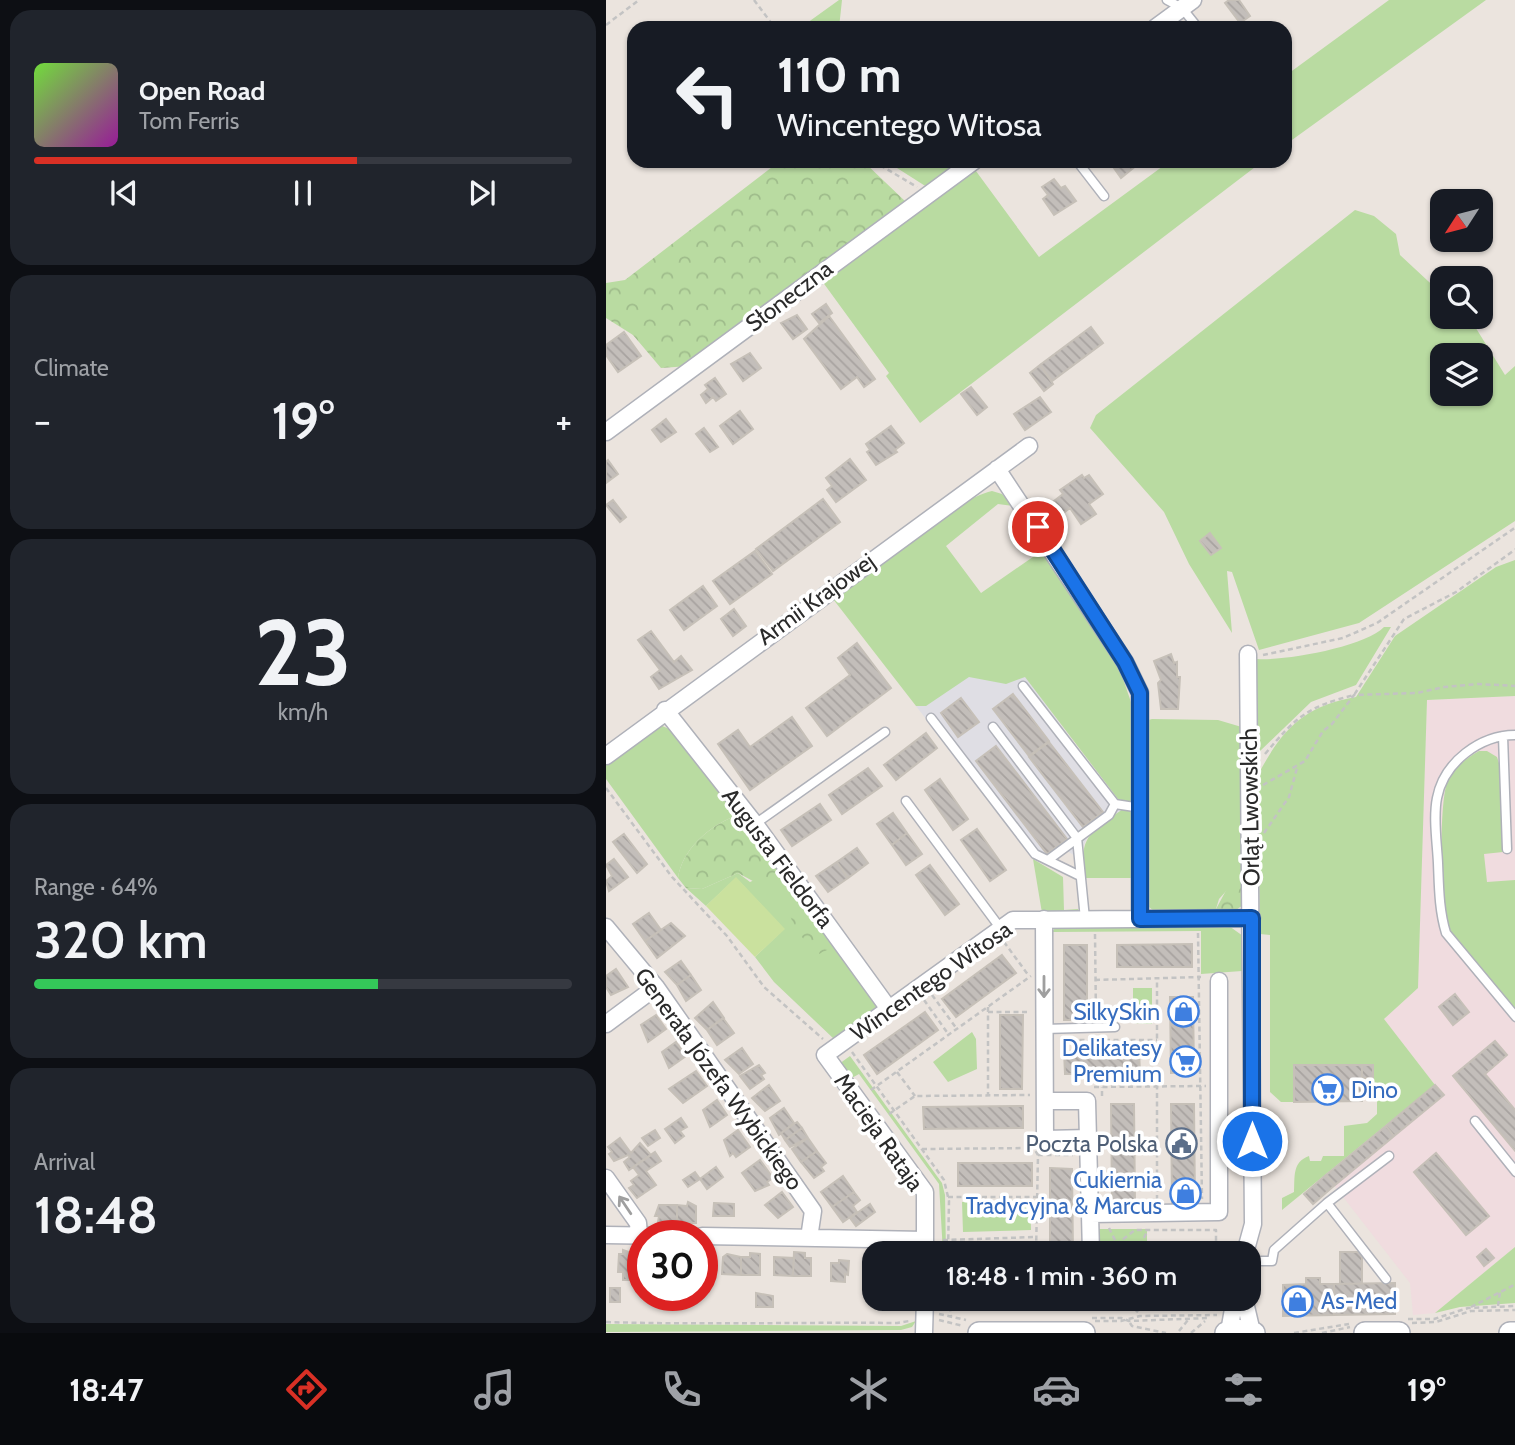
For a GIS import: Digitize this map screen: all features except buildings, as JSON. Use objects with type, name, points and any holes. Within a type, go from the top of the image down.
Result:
[{"type":"street","points":[[1165,21],[1188,4]]},
{"type":"street","name":"Słoneczna","points":[[606,432],[964,168]]},
{"type":"street","name":"Armii Krajowej","points":[[606,756],[665,710],[1029,446]]},
{"type":"street","points":[[997,469],[1051,546],[1134,678],[1141,706],[1140,919]]},
{"type":"street","name":"Orląt Lwowskich","points":[[1248,654],[1253,1224],[1248,1241]]},
{"type":"street","name":"Augusta Fieldorfa","points":[[665,710],[755,824],[889,1009]]},
{"type":"street","name":"Wincentego Witosa","points":[[829,1052],[889,1009],[1005,936],[1013,920],[1252,918]]},
{"type":"street","points":[[1044,919],[1044,967],[1049,1029],[1038,1098],[1045,1139],[1088,1138]]},
{"type":"street","name":"Generała Józefa Wybickiego","points":[[606,927],[656,987],[813,1211],[809,1238]]},
{"type":"street","points":[[1091,1214],[1219,1212],[1219,981]]},
{"type":"street","points":[[606,1024],[656,987]]},
{"type":"street","name":"Macieja Rataja","points":[[829,1052],[925,1192],[925,1241]]},
{"type":"street","points":[[1038,1098],[1087,1101],[1091,1241]]},
{"type":"street","points":[[606,1178],[636,1220]]},
{"type":"street","points":[[606,1235],[627,1235]]},
{"type":"street","points":[[718,1236],[862,1242]]},
{"type":"street","points":[[1247,1311],[1253,1333]]},
{"type":"street","points":[[1231,1319],[1253,1333]]},
{"type":"street","points":[[971,1328],[1002,1333],[1082,1327]]},
{"type":"street","points":[[1360,1329],[1402,1328]]},
{"type":"lane","points":[[1167,0],[1188,4],[1195,21]]},
{"type":"lane","points":[[1082,168],[1104,196]]},
{"type":"lane","points":[[1023,686],[1115,804],[1142,808]]},
{"type":"lane","points":[[931,718],[1035,854],[1080,876]]},
{"type":"lane","points":[[993,727],[1077,838],[1085,919]]},
{"type":"lane","points":[[755,824],[885,732]]},
{"type":"lane","points":[[1515,735],[1480,742],[1447,773],[1437,798],[1441,916],[1446,933],[1515,1017]]},
{"type":"lane","points":[[1503,736],[1507,849]]},
{"type":"lane","points":[[906,802],[1005,936]]},
{"type":"lane","points":[[1048,860],[1109,815],[1115,804]]},
{"type":"lane","points":[[1049,1029],[1115,1027]]},
{"type":"lane","points":[[1475,1121],[1515,1172]]},
{"type":"lane","points":[[1261,1261],[1272,1261],[1274,1250],[1326,1203],[1389,1156]]},
{"type":"lane","points":[[1326,1203],[1386,1279]]},
{"type":"path","points":[[606,25],[639,0]]},
{"type":"path","points":[[754,0],[770,21]]},
{"type":"path","points":[[885,168],[929,194]]},
{"type":"path","points":[[1248,654],[1264,655],[1330,641],[1377,623],[1515,527]]},
{"type":"path","points":[[1251,849],[1288,797],[1297,768],[1354,695],[1404,619],[1456,592],[1515,549]]},
{"type":"path","points":[[1249,772],[1295,720],[1316,705],[1354,695],[1417,693],[1478,684],[1515,686]]},
{"type":"path","points":[[1250,792],[1297,768]]},
{"type":"path","points":[[606,788],[672,877],[727,936],[764,987],[829,1052]]},
{"type":"path","points":[[1185,933],[1198,933],[1202,1206]]},
{"type":"path","points":[[1092,1024],[1096,1022],[1095,934],[1108,934]]},
{"type":"path","points":[[871,1090],[1044,967]]},
{"type":"path","points":[[1095,980],[1199,977]]},
{"type":"path","points":[[1157,978],[1157,1207]]},
{"type":"path","points":[[949,1035],[924,1000],[932,994],[957,1029]]},
{"type":"path","points":[[988,1007],[988,1095]]},
{"type":"path","points":[[988,1012],[1030,1012]]},
{"type":"path","points":[[1049,1029],[1054,1041],[1157,1040]]},
{"type":"path","points":[[852,1051],[944,1180],[948,1197],[948,1239]]},
{"type":"path","points":[[897,1072],[915,1096]]},
{"type":"path","points":[[1090,1087],[1200,1086]]},
{"type":"path","points":[[1101,1100],[1102,1087]]},
{"type":"path","points":[[889,1114],[915,1096],[988,1095],[1038,1098]]},
{"type":"path","points":[[922,1149],[1031,1148]]},
{"type":"path","points":[[1038,1155],[1089,1155]]},
{"type":"path","points":[[948,1197],[1038,1196]]},
{"type":"path","points":[[1109,1228],[1116,1241]]},
{"type":"path","points":[[1121,1241],[1134,1230],[1216,1230],[1216,1241]]},
{"type":"path","points":[[1142,1241],[1148,1230]]},
{"type":"path","points":[[943,1240],[1036,1237]]},
{"type":"path","points":[[1468,1308],[1515,1284]]},
{"type":"path","points":[[1498,1308],[1500,1292]]},
{"type":"path","points":[[1402,1328],[1436,1322],[1470,1311],[1515,1310]]},
{"type":"path","points":[[950,1311],[951,1317]]},
{"type":"path","points":[[1133,1311],[1138,1316]]},
{"type":"path","points":[[1138,1311],[1138,1316]]},
{"type":"path","points":[[1082,1327],[1138,1316],[1231,1319]]},
{"type":"path","points":[[1174,1316],[1179,1332],[1193,1317]]},
{"type":"path","points":[[1191,1333],[1207,1319]]},
{"type":"path","points":[[606,1321],[698,1325],[743,1322],[897,1323],[971,1328]]},
{"type":"path","points":[[1129,1321],[1132,1326],[1166,1333]]},
{"type":"path","points":[[1322,1333],[1360,1329]]},
{"type":"shaded area","points":[[999,641],[1123,809],[1089,833],[1081,852],[1075,856],[1066,850],[1047,865],[1033,859],[916,706]]},
{"type":"shaded area","points":[[1515,696],[1515,1247],[1435,1313],[1413,1315],[1410,1283],[1326,1175],[1435,1085],[1384,1019],[1418,988],[1427,700]]},
{"type":"green space","points":[[839,0],[842,0],[840,21],[810,21]]},
{"type":"green space","points":[[1389,0],[1486,0],[1292,140],[1292,71]]},
{"type":"green space","points":[[771,168],[870,168],[907,203],[689,366],[661,368],[633,335],[606,318],[606,283],[625,280]]},
{"type":"green space","points":[[897,168],[958,168],[930,189]]},
{"type":"green space","points":[[972,168],[1039,257],[1160,168],[1254,168],[920,423],[886,376],[889,373],[822,281]]},
{"type":"green space","points":[[1355,210],[1374,216],[1396,234],[1400,255],[1430,283],[1430,329],[1476,329],[1485,343],[1430,343],[1430,406],[1493,406],[1493,356],[1505,375],[1515,366],[1515,521],[1359,623],[1259,650],[1232,572],[1227,571],[1232,633],[1189,564],[1164,512],[1090,428],[1096,415]]},
{"type":"green space","points":[[992,491],[1002,494],[1013,506],[998,504],[946,546],[981,593],[1043,550],[1119,667],[1132,705],[1135,798],[1130,803],[1118,799],[1025,677],[1006,684],[969,677],[926,706],[916,706],[833,599],[957,507]]},
{"type":"green space","points":[[1515,560],[1515,696],[1427,700],[1418,988],[1384,1019],[1435,1085],[1282,1210],[1282,1198],[1294,1192],[1297,1166],[1300,1162],[1309,1156],[1310,1161],[1321,1161],[1323,1156],[1344,1156],[1344,1126],[1367,1123],[1377,1114],[1377,1101],[1373,1101],[1372,1065],[1294,1065],[1294,1102],[1281,1102],[1270,1092],[1270,935],[1260,934],[1258,775],[1276,745],[1296,722],[1322,707],[1356,697],[1395,636],[1496,567]]},
{"type":"green space","points":[[1384,627],[1391,627],[1356,685],[1311,702],[1259,752],[1255,689],[1257,659],[1324,651],[1360,641]]},
{"type":"green space","points":[[1218,720],[1245,728],[1244,871],[1219,899],[1216,909],[1154,911],[1149,907],[1145,721]]},
{"type":"green space","points":[[660,725],[674,731],[755,840],[733,817],[724,821],[706,833],[691,849],[680,868],[678,878],[606,779],[606,765]]},
{"type":"green space","points":[[1479,751],[1487,751],[1497,757],[1500,766],[1503,852],[1484,854],[1487,882],[1515,880],[1515,1012],[1459,946],[1447,923],[1445,912],[1442,851],[1445,790],[1454,771]]},
{"type":"green space","points":[[1123,809],[1132,811],[1137,820],[1137,878],[1084,878],[1083,853],[1089,836]]},
{"type":"green space","points":[[733,817],[778,869],[762,886],[738,873],[702,889],[686,888],[678,878],[685,858],[706,833]]},
{"type":"green space","points":[[1033,859],[1063,877],[1064,910],[1078,909],[1079,912],[1042,913]]},
{"type":"green space","points":[[778,869],[879,1000],[877,1007],[834,1039],[774,982],[755,957],[784,929],[736,878],[706,906],[686,888],[702,889],[738,873],[750,882]]},
{"type":"green space","points":[[1244,871],[1246,903],[1236,910],[1216,909],[1230,883]]},
{"type":"green space","points":[[736,877],[785,929],[755,957],[706,906]]},
{"type":"green space","points":[[785,899],[794,904],[835,946],[819,954],[812,948],[797,930]]},
{"type":"green space","points":[[1229,926],[1243,936],[1242,971],[1201,974],[1201,931],[1052,932],[1056,927]]},
{"type":"green space","points":[[1133,988],[1152,988],[1152,1024],[1133,1023]]},
{"type":"green space","points":[[972,1032],[976,1039],[977,1069],[948,1082],[933,1062]]},
{"type":"green space","points":[[850,1056],[942,1183],[945,1195],[946,1241],[942,1241],[939,1184],[859,1074],[850,1079],[839,1064]]},
{"type":"green space","points":[[1030,1200],[1031,1230],[963,1232],[962,1202]]},
{"type":"green space","points":[[1096,1229],[1147,1229],[1147,1241],[1096,1241]]},
{"type":"green space","points":[[1515,1247],[1515,1303],[1460,1307],[1435,1313]]},
{"type":"green space","points":[[916,1321],[912,1327],[901,1330],[606,1332],[606,1324],[901,1326]]},
{"type":"place","name":"SilkySkin","points":[[1183,1012]]},
{"type":"place","name":"Delikatesy Premium","points":[[1185,1061]]},
{"type":"place","name":"Dino","points":[[1328,1090]]},
{"type":"place","name":"Poczta Polska","points":[[1181,1144]]},
{"type":"place","name":"Cukiernia Tradycyjna & Marcus","points":[[1185,1193]]},
{"type":"place","name":"As-Med","points":[[1298,1301]]},
{"type":"route","points":[[1038,527],[1125,662],[1140,693],[1140,919],[1252,918],[1252,1141]]}]
